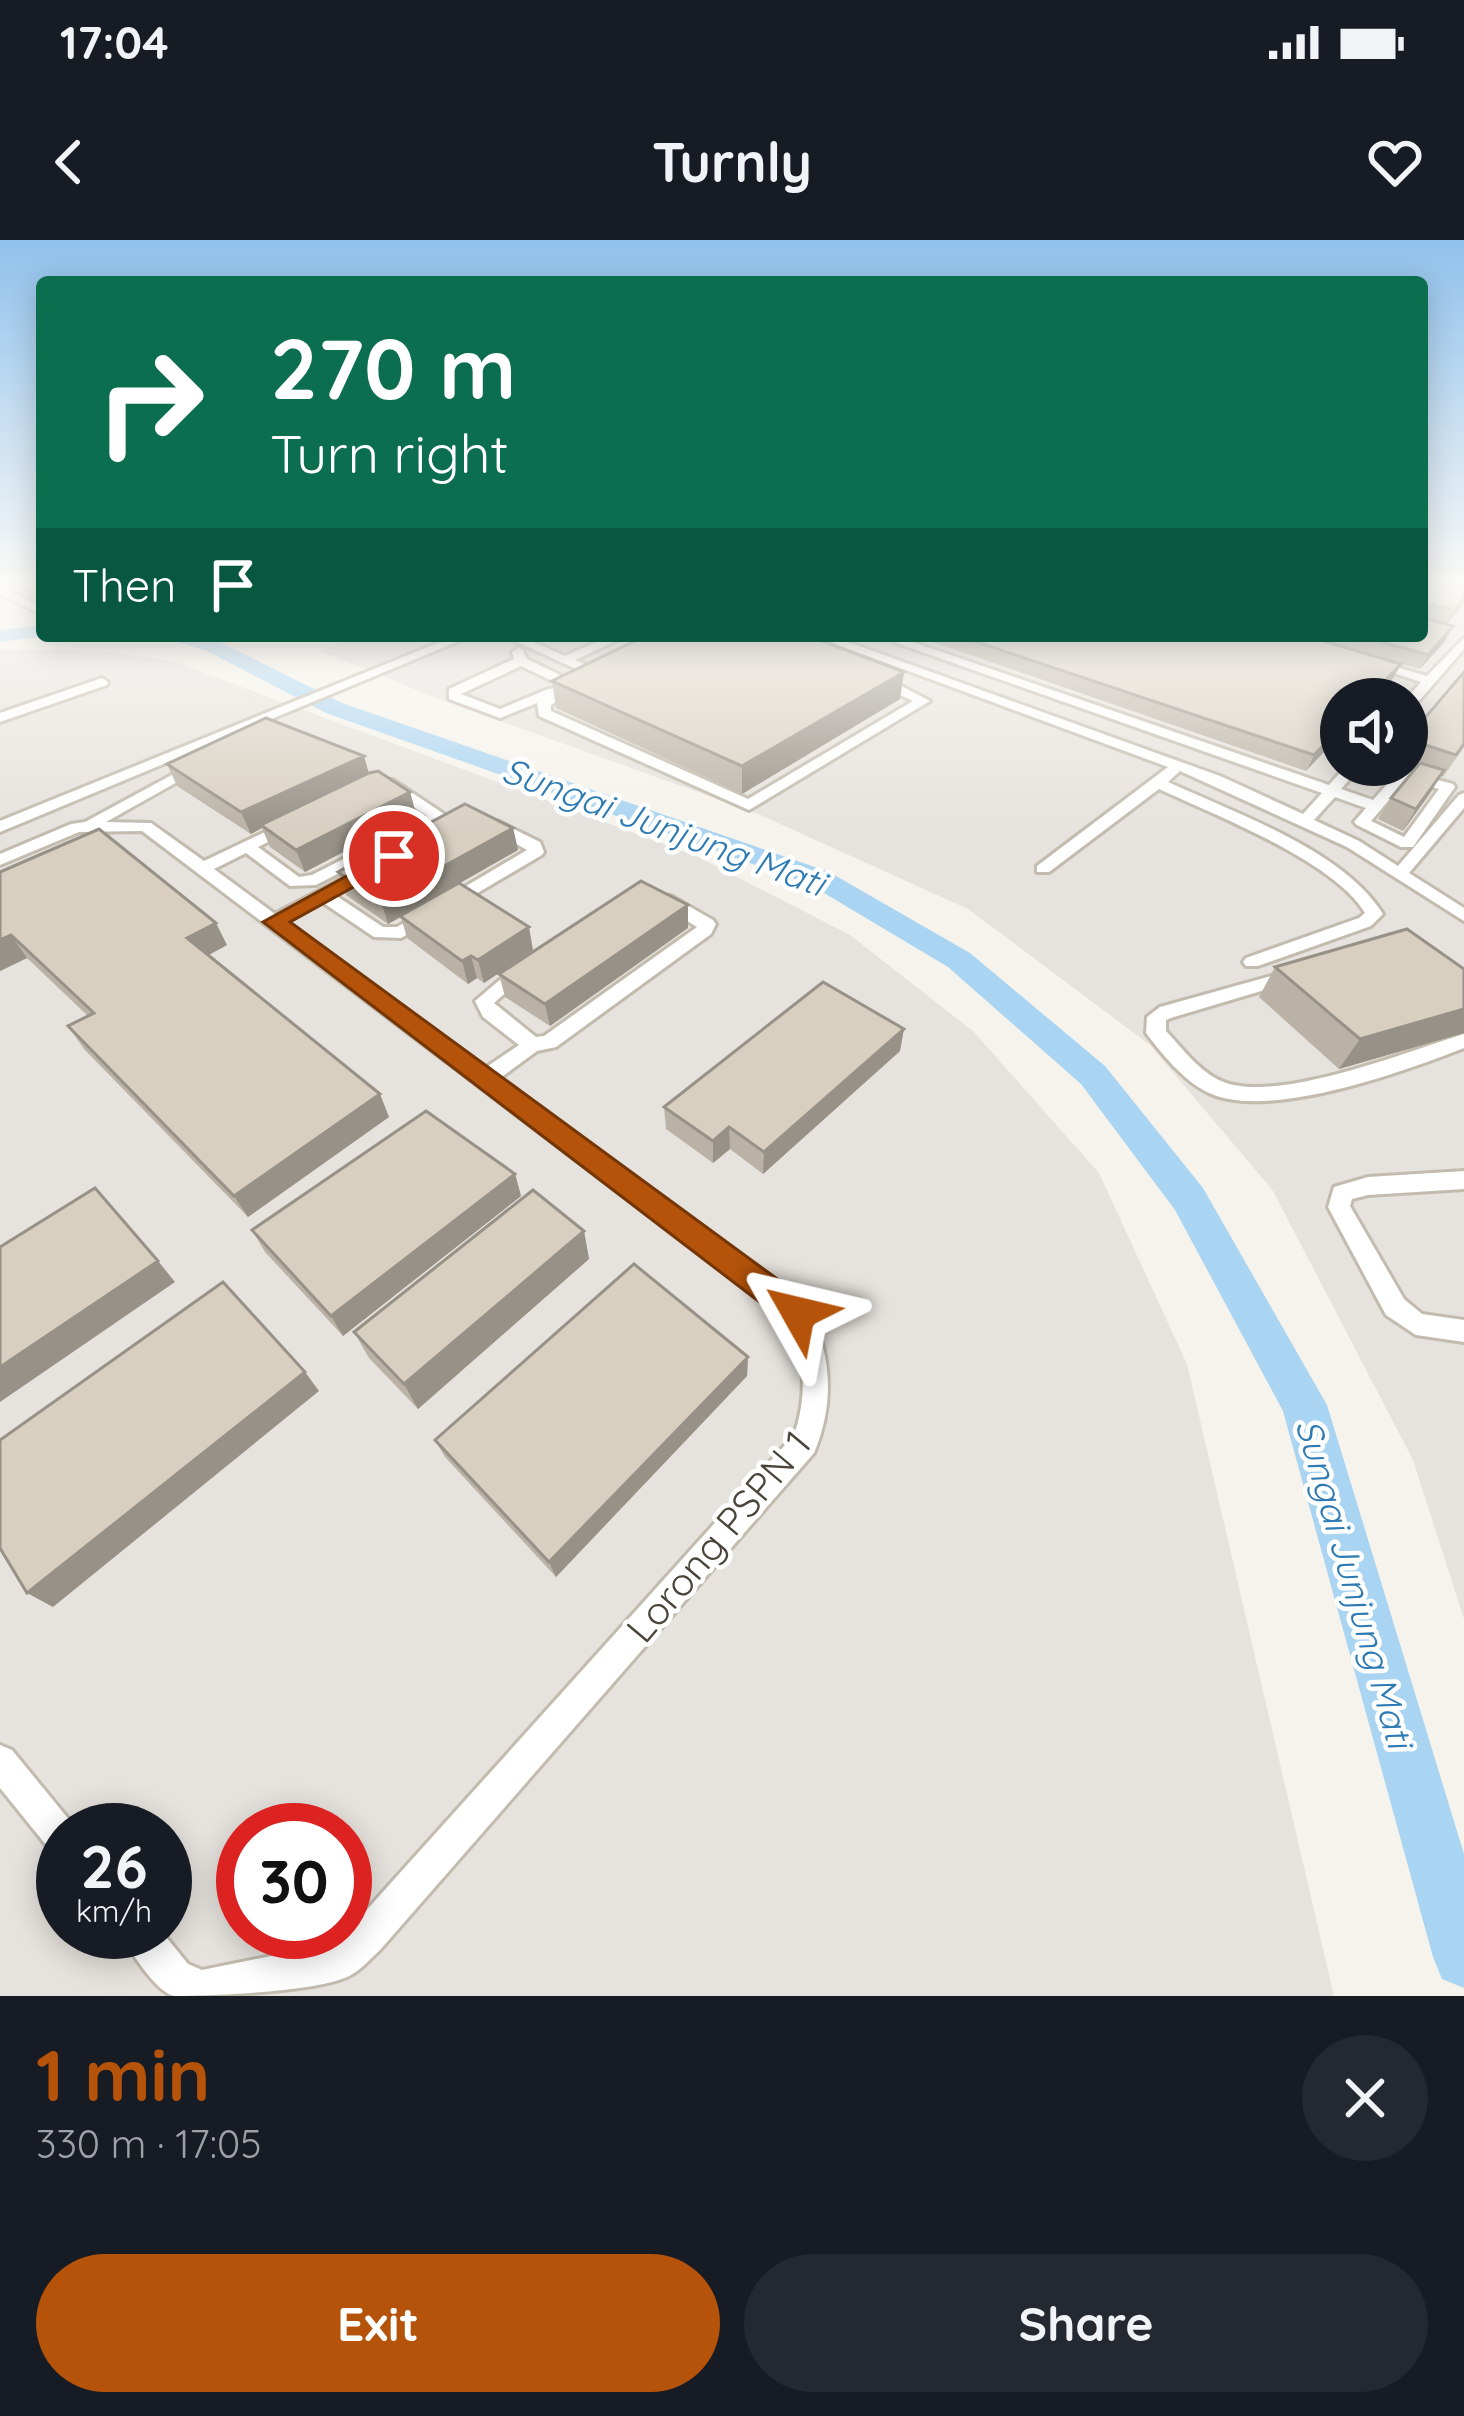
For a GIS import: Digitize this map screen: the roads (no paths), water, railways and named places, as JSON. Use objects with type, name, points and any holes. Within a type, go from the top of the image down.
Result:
[{"type":"street","points":[[0,826],[361,668]]},
{"type":"street","points":[[0,812],[389,668]]},
{"type":"street","points":[[505,668],[454,696],[490,713],[508,712],[598,675],[582,668]]},
{"type":"street","points":[[536,668],[573,685]]},
{"type":"street","points":[[908,668],[1178,766],[1307,819],[1462,912]]},
{"type":"street","points":[[976,668],[1376,806]]},
{"type":"street","points":[[1384,668],[1430,681],[1441,668]]},
{"type":"street","points":[[551,696],[541,707],[557,721],[749,805],[923,701],[873,678]]},
{"type":"street","points":[[0,718],[102,682]]},
{"type":"street","points":[[89,825],[158,784],[263,737]]},
{"type":"street","points":[[1042,869],[1178,766]]},
{"type":"street","points":[[1403,775],[1448,787],[1407,844],[1364,826],[1362,822],[1376,806],[1403,775]]},
{"type":"street","points":[[247,847],[296,882],[307,883],[436,814],[387,783],[370,786]]},
{"type":"street","points":[[1158,783],[1335,870],[1371,901],[1374,914],[1365,922],[1252,962]]},
{"type":"street","points":[[1307,819],[1336,786]]},
{"type":"street","points":[[1401,873],[1464,798]]},
{"type":"street","points":[[203,868],[308,816]]},
{"type":"street","points":[[323,895],[380,933],[391,935],[528,861],[536,852],[534,845],[472,816]]},
{"type":"street","name":"Lorong PSPN 1","points":[[0,860],[89,825],[146,826],[798,1313],[811,1334],[814,1424],[804,1444],[367,1937],[340,1961],[201,1989],[176,1977],[161,1959]]},
{"type":"street","points":[[274,922],[445,829]]},
{"type":"street","points":[[484,1079],[532,1045],[549,1042],[705,930],[707,924],[701,919],[644,891]]},
{"type":"street","points":[[532,1045],[490,1012],[484,1001],[547,954]]},
{"type":"street","points":[[1301,973],[1167,1012],[1157,1018],[1156,1033],[1206,1082],[1237,1094],[1397,1067],[1464,1041]]},
{"type":"street","points":[[1464,1180],[1368,1186],[1342,1193],[1339,1207],[1395,1306],[1416,1324],[1464,1331]]},
{"type":"street","points":[[0,1762],[36,1806]]},
{"type":"waterway","name":"Sungai Junjung Mati","points":[[256,668],[334,708],[819,878],[959,960],[1093,1075],[1189,1199],[1304,1405],[1464,1957]]}]
